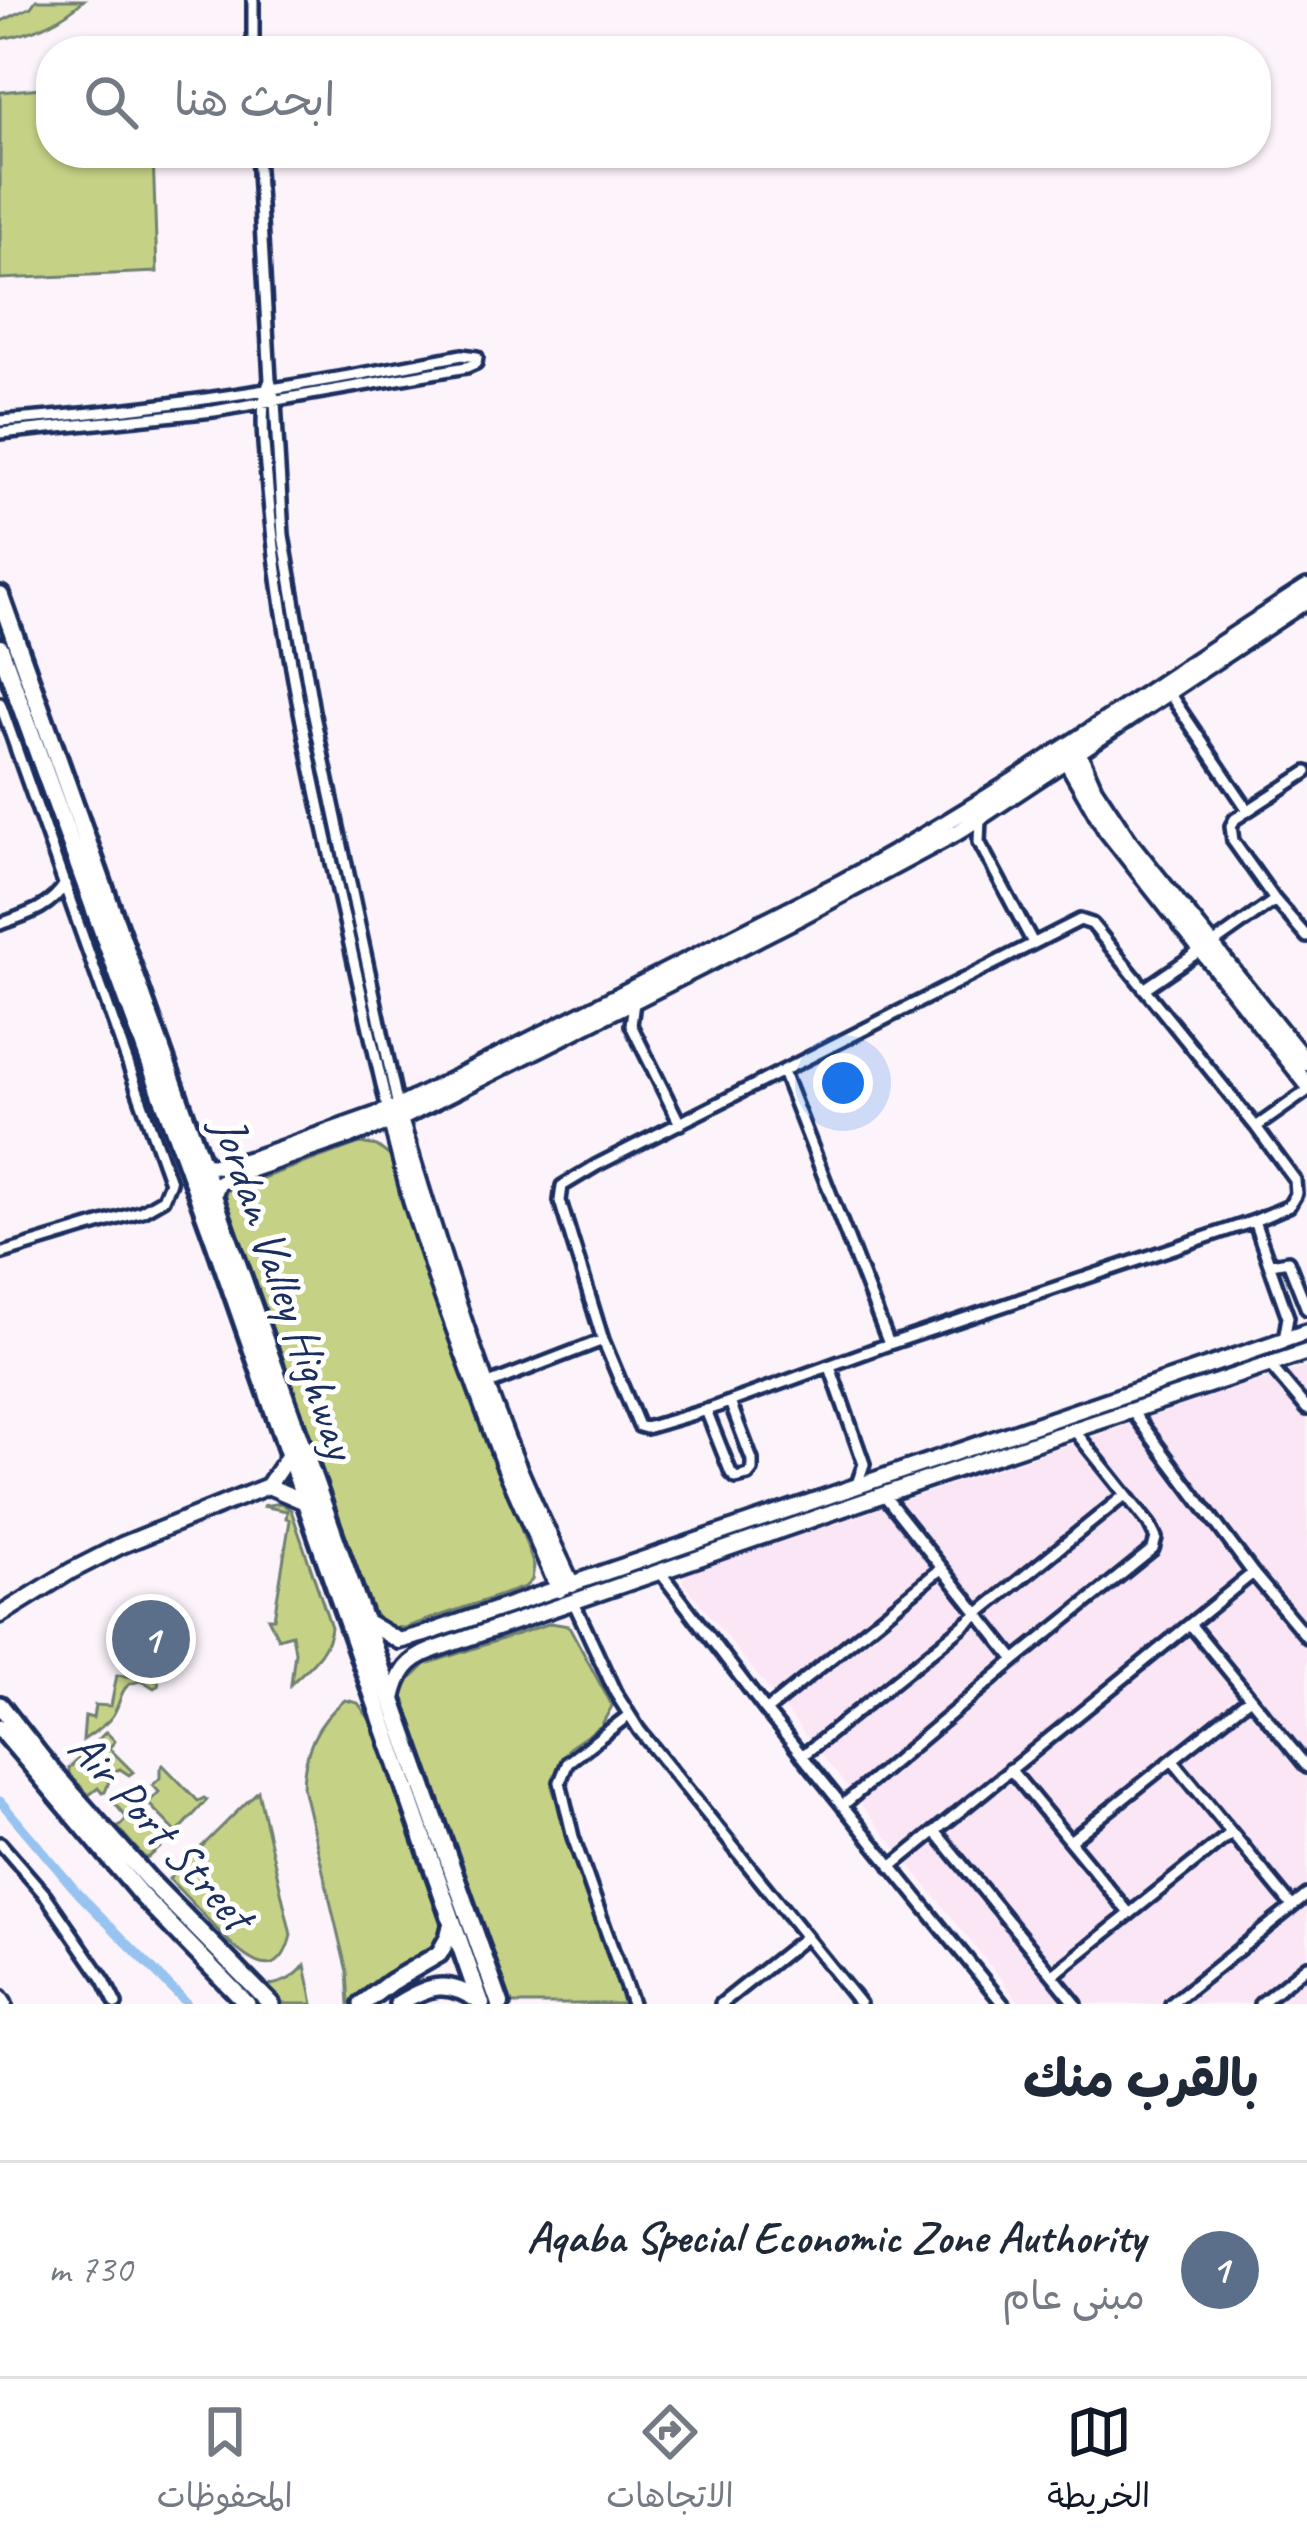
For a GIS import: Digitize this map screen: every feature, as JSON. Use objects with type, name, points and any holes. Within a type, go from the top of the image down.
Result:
[{"type":"highway","name":"Jordan Valley Highway","points":[[0,596],[213,1196],[221,1242],[303,1501],[372,1666],[480,2002]]},
{"type":"highway","name":"Jordan Valley Highway","points":[[1,656],[35,775],[221,1242],[364,1621],[372,1666],[393,1699],[500,2004]]},
{"type":"main road","name":"Air Port Street","points":[[0,1705],[143,1874],[271,2004]]},
{"type":"main road","name":"Air Port Street","points":[[0,1728],[142,1896],[248,2004]]},
{"type":"main road","points":[[362,2004],[439,1954],[452,1922]]},
{"type":"main road","points":[[398,2004],[414,1994],[448,1985],[480,2002]]},
{"type":"street","points":[[253,0],[254,36]]},
{"type":"street","points":[[257,168],[283,535],[332,812],[401,1144],[481,1387],[615,1692],[860,2004]]},
{"type":"street","points":[[0,421],[119,411],[270,393],[467,367],[477,357],[462,355],[270,393],[150,418],[0,433]]},
{"type":"street","points":[[213,1196],[218,1184],[229,1177],[361,1133],[913,844],[1070,751],[1307,587]]},
{"type":"street","points":[[201,1165],[224,1166],[418,1110],[634,1002],[980,819],[1070,751],[1095,741],[1307,600]]},
{"type":"street","points":[[1169,693],[1248,810]]},
{"type":"street","points":[[0,704],[35,775],[65,884],[170,1182],[158,1204],[142,1211],[0,1254]]},
{"type":"street","points":[[1083,778],[1095,741]]},
{"type":"street","points":[[1070,751],[1106,830],[1307,1063]]},
{"type":"street","points":[[1307,772],[1235,819],[1231,834],[1275,900],[1307,937]]},
{"type":"street","points":[[1039,778],[1083,778]]},
{"type":"street","points":[[980,819],[979,842],[1033,943]]},
{"type":"street","points":[[958,832],[979,842]]},
{"type":"street","points":[[0,924],[44,908],[65,884]]},
{"type":"street","points":[[1144,988],[1275,900]]},
{"type":"street","points":[[44,908],[75,912]]},
{"type":"street","points":[[1075,921],[1092,924],[1144,988],[1295,1180],[1296,1194],[1289,1206],[730,1402],[646,1428],[639,1426],[603,1340],[560,1201],[562,1186],[1075,921]]},
{"type":"street","points":[[1207,947],[1307,1087],[1256,1127]]},
{"type":"street","points":[[634,1002],[631,1024],[680,1124]]},
{"type":"street","points":[[610,1014],[631,1024]]},
{"type":"street","points":[[782,1072],[889,1344]]},
{"type":"street","points":[[401,1144],[418,1110]]},
{"type":"street","points":[[361,1133],[401,1144]]},
{"type":"street","points":[[1254,1221],[1288,1318],[1284,1340]]},
{"type":"street","points":[[1271,1264],[1288,1262],[1307,1309]]},
{"type":"street","points":[[1288,1318],[1307,1330]]},
{"type":"street","points":[[410,1660],[397,1657],[394,1650],[399,1642],[530,1600],[660,1572],[884,1495],[997,1447],[1307,1330]]},
{"type":"street","points":[[481,1387],[603,1340]]},
{"type":"street","points":[[393,1699],[410,1660],[597,1577],[887,1476],[1074,1430],[1307,1352]]},
{"type":"street","points":[[1269,1364],[1307,1409]]},
{"type":"street","points":[[830,1367],[863,1464],[856,1488]]},
{"type":"street","points":[[706,1410],[731,1473],[741,1478],[753,1467],[730,1402]]},
{"type":"street","points":[[1131,1410],[1307,1637]]},
{"type":"street","points":[[842,1805],[1154,1549],[1154,1532],[1074,1430]]},
{"type":"street","points":[[0,1615],[122,1545],[268,1486],[289,1455]]},
{"type":"street","points":[[863,1464],[887,1476]]},
{"type":"street","points":[[268,1486],[303,1501]]},
{"type":"street","points":[[884,1495],[1015,1660]]},
{"type":"street","points":[[802,1756],[1125,1495]]},
{"type":"street","points":[[555,1564],[597,1577]]},
{"type":"street","points":[[530,1600],[555,1564]]},
{"type":"street","points":[[766,1711],[942,1568]]},
{"type":"street","points":[[660,1572],[766,1711],[1004,2004]]},
{"type":"street","points":[[891,1867],[1253,1573]]},
{"type":"street","points":[[364,1621],[399,1642]]},
{"type":"street","points":[[1190,1624],[1307,1767]]},
{"type":"street","points":[[1070,1840],[1250,1698]]},
{"type":"street","points":[[629,1715],[568,1762],[560,1782],[573,1837],[632,2004]]},
{"type":"street","points":[[1173,1761],[1292,1906]]},
{"type":"street","points":[[1010,1769],[1129,1913]]},
{"type":"street","points":[[934,1831],[1076,2004]]},
{"type":"street","points":[[1053,1976],[1231,1833]]},
{"type":"street","points":[[0,1843],[46,1896],[116,2004]]},
{"type":"street","points":[[1171,2004],[1307,1895]]},
{"type":"street","points":[[721,2004],[804,1938]]},
{"type":"street","points":[[1260,2004],[1307,1966]]},
{"type":"shaded area","points":[[1307,1367],[1307,2004],[1021,2004],[682,1581],[686,1574]]},
{"type":"green space","points":[[36,0],[84,0],[45,26],[0,39],[0,22]]},
{"type":"green space","points":[[36,88],[36,168],[154,168],[157,272],[0,279],[0,92]]},
{"type":"green space","points":[[360,1143],[377,1146],[390,1156],[534,1566],[532,1580],[525,1587],[404,1628],[389,1627],[374,1614],[226,1208],[226,1191]]},
{"type":"green space","points":[[281,1503],[291,1510],[331,1627],[322,1652],[291,1684],[292,1634],[278,1638],[268,1618],[274,1618],[290,1520],[287,1511],[262,1506]]},
{"type":"green space","points":[[551,1623],[569,1626],[612,1706],[601,1726],[569,1748],[552,1787],[624,2004],[510,2004],[402,1695],[426,1664]]},
{"type":"green space","points":[[117,1675],[158,1680],[159,1685],[154,1688],[143,1681],[128,1685],[115,1713],[83,1740],[85,1716],[93,1718],[95,1705],[111,1706]]},
{"type":"green space","points":[[345,1700],[358,1703],[370,1720],[446,1928],[432,1951],[349,2004],[347,1972],[303,1787],[314,1739],[326,1718]]},
{"type":"green space","points":[[106,1732],[115,1741],[109,1748],[133,1772],[114,1771],[105,1792],[98,1788],[89,1795],[69,1768]]},
{"type":"green space","points":[[163,1765],[198,1801],[207,1800],[177,1833],[148,1803],[159,1792],[153,1785]]},
{"type":"green space","points":[[133,1787],[139,1793],[133,1800],[171,1838],[148,1858],[118,1828],[127,1818],[115,1804]]},
{"type":"green space","points":[[258,1791],[291,1935],[284,1953],[275,1963],[265,1965],[241,1953],[169,1879]]},
{"type":"green space","points":[[305,1965],[313,2004],[283,2004],[264,1986],[287,1980]]},
{"type":"waterway","points":[[0,1801],[77,1892],[187,2004]]},
{"type":"place","name":"Aqaba Special Economic Zone Authority","points":[[151,1639]]}]
